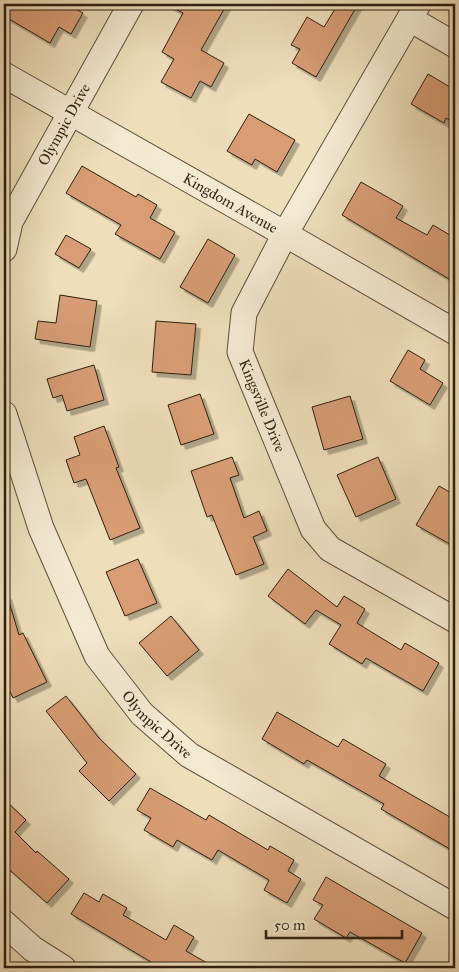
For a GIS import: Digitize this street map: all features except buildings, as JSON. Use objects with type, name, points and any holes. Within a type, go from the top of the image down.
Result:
[{"type":"street","name":"Olympic Drive","points":[[4,249],[10,222],[131,4]]},
{"type":"street","points":[[414,11],[455,45]]},
{"type":"street","name":"Kingsville Drive","points":[[414,11],[285,234],[244,313],[240,352],[313,529],[330,549],[455,620]]},
{"type":"street","name":"Kingdom Avenue","points":[[4,76],[455,332]]},
{"type":"street","name":"Olympic Drive","points":[[4,414],[41,528],[97,656],[142,714],[189,755],[455,907]]},
{"type":"street","points":[[4,922],[33,949],[63,968]]}]
